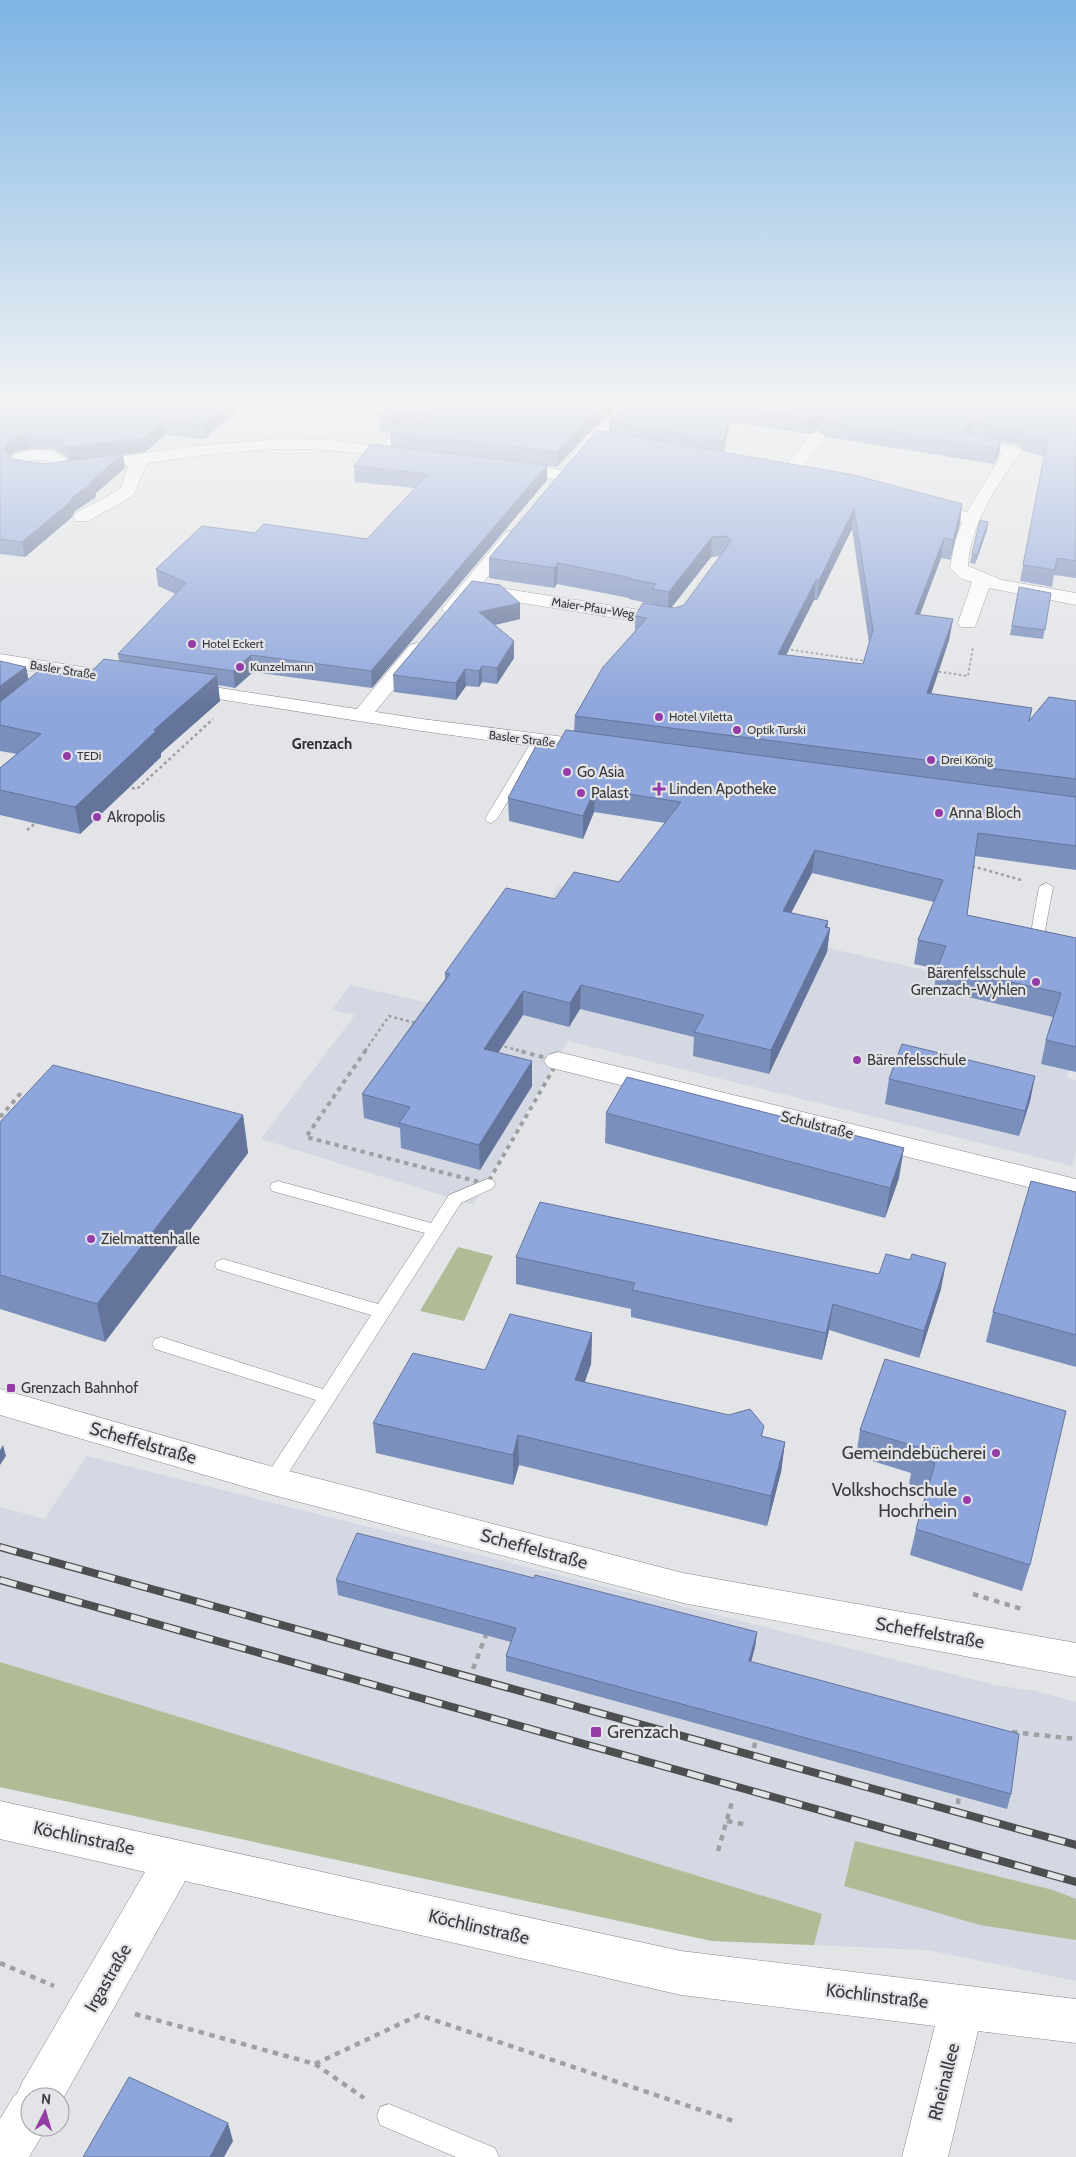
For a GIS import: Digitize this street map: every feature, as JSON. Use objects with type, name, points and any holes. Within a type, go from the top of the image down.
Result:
[{"type":"street","points":[[82,517],[100,507]]},
{"type":"street","points":[[926,507],[972,519]]},
{"type":"street","points":[[979,507],[972,519],[958,560],[959,568],[966,574],[982,580],[1076,599]]},
{"type":"street","points":[[362,715],[525,520]]},
{"type":"street","points":[[968,623],[982,580]]},
{"type":"street","name":"Maier-Pfau-Weg","points":[[469,589],[674,621],[686,606]]},
{"type":"street","name":"Basler Straße","points":[[0,660],[58,677],[151,683],[616,751]]},
{"type":"street","name":"Schulstraße","points":[[558,1060],[1076,1189]]},
{"type":"street","name":"Scheffelstraße","points":[[0,1402],[273,1481],[683,1588],[1076,1660]]},
{"type":"street","name":"Köchlinstraße","points":[[0,1820],[176,1858],[681,1973],[1076,2021]]},
{"type":"street","name":"Irgastraße","points":[[45,2087],[95,2003],[176,1858]]},
{"type":"street","name":"Rheinallee","points":[[925,2157],[962,2006]]},
{"type":"street","points":[[3,2157],[20,2129]]},
{"type":"lane","points":[[491,819],[538,741]]},
{"type":"lane","points":[[1046,887],[1036,944],[1076,952]]},
{"type":"lane","points":[[273,1481],[455,1199],[487,1184]]},
{"type":"lane","points":[[278,1187],[435,1230]]},
{"type":"lane","points":[[223,1265],[382,1312]]},
{"type":"lane","points":[[161,1344],[328,1397]]},
{"type":"lane","points":[[390,2116],[486,2157]]},
{"type":"path","points":[[929,670],[968,676],[975,634],[968,623]]},
{"type":"path","points":[[782,648],[870,662]]},
{"type":"path","points":[[121,792],[127,786],[137,789],[238,696]]},
{"type":"path","points":[[27,830],[42,818]]},
{"type":"path","points":[[968,865],[1046,887]]},
{"type":"path","points":[[389,1016],[558,1060],[487,1184],[306,1137],[389,1016]]},
{"type":"path","points":[[0,1117],[21,1094]]},
{"type":"path","points":[[473,1669],[490,1624]]},
{"type":"path","points":[[1002,1731],[1076,1739]]},
{"type":"path","points":[[754,1748],[757,1734]]},
{"type":"path","points":[[958,1804],[960,1785]]},
{"type":"path","points":[[718,1851],[732,1802]]},
{"type":"path","points":[[727,1821],[748,1825]]},
{"type":"path","points":[[0,1963],[95,2003],[315,2064],[390,2116]]},
{"type":"path","points":[[315,2064],[419,2015],[736,2122]]},
{"type":"shaded area","name":"Bärenfelsschule","points":[[559,886],[1076,1005],[1076,1040],[1067,1078],[1076,1080],[1076,1151],[1072,1166],[568,1041],[473,1205],[261,1139],[355,1015],[332,1010],[350,985],[474,1013]]},
{"type":"shaded area","points":[[87,1456],[995,1685],[1035,1691],[1076,1702],[1076,1981],[928,1950],[712,1941],[0,1787],[0,1507],[44,1519]]},
{"type":"green space","points":[[458,1247],[493,1256],[464,1321],[420,1311]]},
{"type":"green space","points":[[0,1662],[822,1914],[814,1945],[712,1941],[0,1787]]},
{"type":"green space","points":[[855,1841],[1053,1890],[1076,1899],[1076,1940],[980,1925],[844,1886]]},
{"type":"building","points":[[0,507],[65,507],[22,542],[0,539]]},
{"type":"building","points":[[397,507],[511,507],[371,671],[251,655],[233,671],[118,654],[186,583],[156,569],[202,526],[255,533],[264,524],[367,539]]},
{"type":"building","points":[[532,507],[961,507],[953,540],[944,538],[915,614],[953,619],[927,693],[1032,708],[1029,721],[1049,697],[1076,701],[1076,779],[575,716],[603,667],[647,618],[635,616],[643,603],[675,608],[684,605],[731,541],[727,536],[712,537],[669,592],[652,589],[656,584],[631,578],[558,563],[554,568],[489,558]],"holes":[[[854,509],[873,630],[863,664],[778,654],[816,580],[819,580]]]},
{"type":"building","points":[[1034,507],[1076,507],[1076,561],[1057,558],[1055,570],[1023,565]]},
{"type":"building","points":[[980,520],[988,522],[977,555],[972,554]]},
{"type":"building","points":[[472,581],[500,585],[520,603],[479,612],[514,641],[497,668],[482,666],[479,671],[465,669],[456,683],[393,675]]},
{"type":"building","points":[[1019,587],[1051,593],[1045,630],[1012,626]]},
{"type":"building","points":[[104,659],[217,675],[154,730],[157,730],[75,807],[0,790],[0,768],[41,734],[0,725],[0,702],[40,670],[84,679]]},
{"type":"building","points":[[0,661],[26,667],[0,686]]},
{"type":"building","points":[[566,730],[1076,797],[1076,846],[978,833],[967,915],[1076,938],[1076,1047],[1046,1040],[1061,993],[938,966],[946,946],[918,940],[943,880],[815,850],[783,911],[828,921],[825,927],[830,928],[771,1050],[694,1032],[704,1015],[581,985],[570,1003],[523,991],[484,1049],[532,1061],[479,1145],[399,1123],[410,1107],[362,1094],[450,974],[445,973],[506,888],[555,899],[574,872],[619,882],[681,802],[595,789],[583,816],[508,798],[538,742],[557,745]]},
{"type":"building","points":[[902,1044],[1035,1076],[1025,1111],[889,1079]]},
{"type":"building","name":"Zielmattenhalle","points":[[53,1065],[243,1115],[97,1304],[0,1275],[0,1122]]},
{"type":"building","points":[[627,1077],[904,1148],[890,1188],[606,1113]]},
{"type":"building","points":[[1031,1181],[1076,1192],[1076,1335],[993,1312]]},
{"type":"building","points":[[540,1202],[879,1274],[886,1254],[910,1260],[912,1254],[946,1263],[924,1331],[833,1304],[826,1333],[632,1290],[635,1283],[516,1257]]},
{"type":"building","points":[[510,1314],[592,1333],[575,1380],[729,1415],[750,1409],[764,1426],[761,1436],[785,1442],[771,1496],[518,1435],[513,1455],[373,1423],[413,1353],[485,1370]]},
{"type":"building","points":[[885,1359],[1066,1411],[1030,1565],[916,1529],[935,1463],[914,1457],[918,1447],[860,1430]]},
{"type":"building","points":[[357,1533],[534,1578],[535,1575],[757,1632],[749,1661],[1019,1734],[1011,1794],[506,1656],[516,1628],[336,1580]]},
{"type":"building","points":[[129,2077],[228,2123],[210,2157],[83,2157]]},
{"type":"railway","points":[[0,1547],[1076,1845]]},
{"type":"railway","points":[[0,1580],[1076,1882]]},
{"type":"place","name":"Hotel Eckert","points":[[192,644]]},
{"type":"place","name":"Kunzelmann","points":[[240,667]]},
{"type":"place","name":"Hotel Viletta","points":[[659,717]]},
{"type":"place","name":"Optik Turski","points":[[737,730]]},
{"type":"place","name":"TEDi","points":[[67,756]]},
{"type":"place","name":"Drei König","points":[[931,760]]},
{"type":"place","name":"Go Asia","points":[[567,772]]},
{"type":"place","name":"Linden Apotheke","points":[[659,789]]},
{"type":"place","name":"Palast","points":[[581,793]]},
{"type":"place","name":"Anna Bloch","points":[[939,813]]},
{"type":"place","name":"Akropolis","points":[[97,817]]},
{"type":"place","name":"Bärenfelsschule Grenzach-Wyhlen","points":[[1036,982]]},
{"type":"place","name":"Bärenfelsschule","points":[[857,1060]]},
{"type":"place","name":"Zielmattenhalle","points":[[91,1239]]},
{"type":"place","name":"Grenzach Bahnhof","points":[[11,1388]]},
{"type":"place","name":"Gemeindebücherei","points":[[996,1453]]},
{"type":"place","name":"Volkshochschule Hochrhein","points":[[967,1500]]},
{"type":"place","name":"Grenzach","points":[[596,1732]]},
{"type":"district","name":"Grenzach","points":[[322,744]]}]
